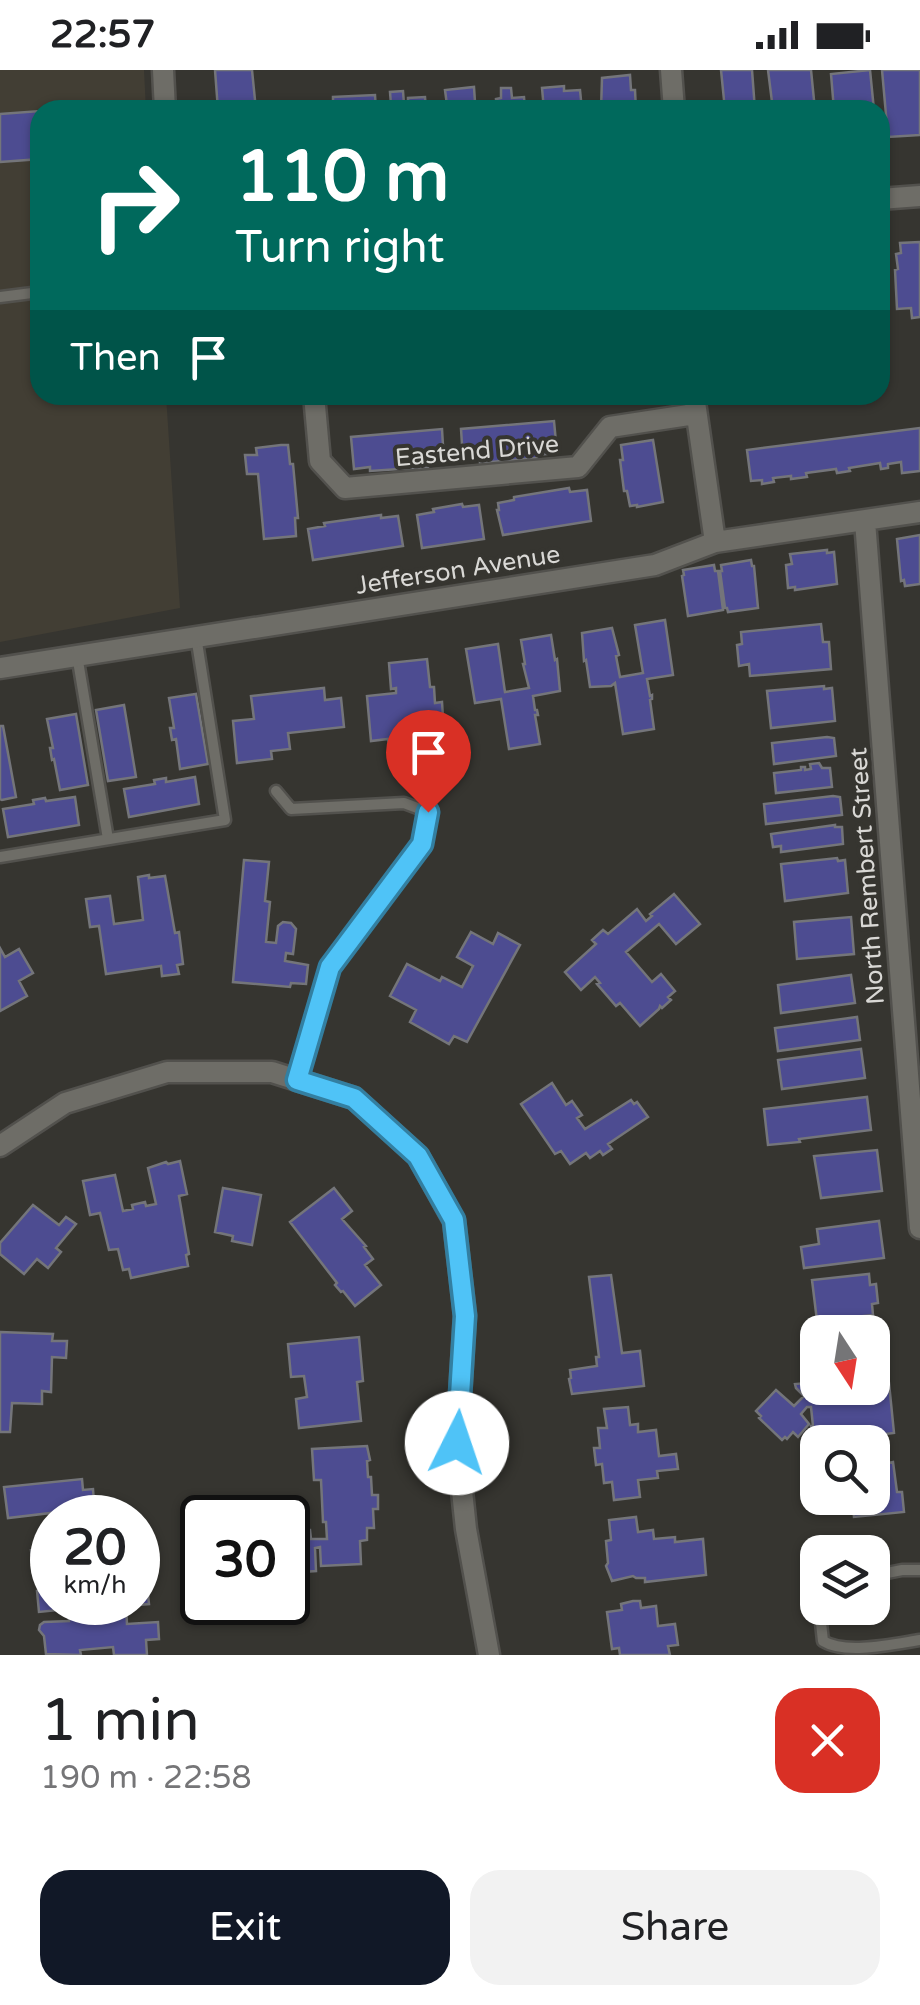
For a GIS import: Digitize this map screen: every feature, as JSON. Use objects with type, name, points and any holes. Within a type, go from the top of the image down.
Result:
[{"type":"street","points":[[164,70],[165,100]]},
{"type":"street","points":[[672,70],[674,100]]},
{"type":"street","points":[[890,198],[920,196]]},
{"type":"street","name":"Eastend Drive","points":[[315,405],[320,461],[345,488],[578,468],[610,426],[691,405]]},
{"type":"street","points":[[695,405],[715,542]]},
{"type":"street","name":"Jefferson Avenue","points":[[0,668],[655,564],[715,542],[920,512]]},
{"type":"street","name":"North Rembert Street","points":[[865,521],[920,1228]]},
{"type":"street","points":[[0,1146],[65,1103],[167,1072],[272,1072],[354,1098],[418,1156],[454,1220],[465,1316],[457,1443],[466,1529],[489,1655]]},
{"type":"lane","points":[[0,297],[30,293]]},
{"type":"lane","points":[[0,858],[225,820],[196,636]]},
{"type":"lane","points":[[78,655],[108,840]]},
{"type":"lane","points":[[276,791],[291,809],[404,803],[428,812],[422,844],[330,967],[297,1080]]},
{"type":"lane","points":[[890,1572],[920,1570]]},
{"type":"lane","points":[[821,1625],[823,1642],[832,1648],[920,1640]]},
{"type":"shaded area","points":[[0,70],[144,70],[146,100],[30,100],[30,405],[167,405],[180,608],[0,642]]},
{"type":"building","points":[[215,70],[252,70],[255,100],[217,100]]},
{"type":"building","points":[[721,70],[752,70],[754,100],[724,100]]},
{"type":"building","points":[[768,70],[811,70],[814,100],[772,100]]},
{"type":"building","points":[[870,70],[873,100],[833,100],[831,74]]},
{"type":"building","points":[[882,70],[920,70],[920,135],[890,137],[890,100],[885,100]]},
{"type":"building","points":[[630,75],[631,90],[635,90],[636,100],[601,100],[602,78]]},
{"type":"building","points":[[564,86],[564,91],[580,90],[581,100],[543,100],[542,88]]},
{"type":"building","points":[[474,87],[475,100],[446,100],[445,90]]},
{"type":"building","points":[[501,88],[511,88],[512,98],[524,100],[496,100],[501,98]]},
{"type":"building","points":[[403,91],[404,100],[391,100],[390,92]]},
{"type":"building","points":[[375,95],[375,100],[333,100]]},
{"type":"building","points":[[30,112],[30,160],[0,162],[0,114]]},
{"type":"building","points":[[920,242],[920,317],[912,318],[911,308],[897,309],[896,254],[901,253],[900,243]]},
{"type":"building","points":[[554,421],[557,453],[480,463],[480,459],[463,460],[461,429]]},
{"type":"building","points":[[920,428],[920,471],[902,473],[901,462],[881,469],[880,463],[837,473],[836,469],[806,473],[807,477],[773,478],[774,482],[762,484],[762,480],[751,481],[747,450]]},
{"type":"building","points":[[442,429],[444,462],[428,463],[428,467],[354,469],[351,437]]},
{"type":"building","points":[[653,440],[663,502],[630,506],[624,491],[621,445]]},
{"type":"building","points":[[288,445],[298,518],[296,536],[264,539],[258,474],[247,474],[245,455],[257,455],[256,448]]},
{"type":"building","points":[[569,488],[570,492],[587,490],[591,521],[503,535],[498,503]]},
{"type":"building","points":[[462,504],[479,505],[484,539],[422,548],[417,515]]},
{"type":"building","points":[[381,515],[398,516],[403,546],[313,560],[308,529]]},
{"type":"building","points":[[920,535],[920,584],[905,586],[901,581],[897,539]]},
{"type":"building","points":[[834,552],[837,584],[788,588],[786,565],[792,564],[790,554]]},
{"type":"building","points":[[751,560],[758,608],[728,612],[721,565]]},
{"type":"building","points":[[714,565],[723,610],[688,616],[683,570]]},
{"type":"building","points":[[665,620],[673,675],[647,679],[654,729],[623,734],[615,683],[590,687],[582,633],[612,628],[620,677],[643,673],[635,625]]},
{"type":"building","points":[[821,624],[823,642],[829,642],[831,669],[750,676],[749,664],[739,666],[737,645],[742,644],[741,632]]},
{"type":"building","points":[[551,635],[560,691],[533,696],[540,744],[509,749],[501,699],[475,703],[466,649],[498,644],[505,692],[529,688],[521,640]]},
{"type":"building","points":[[427,659],[435,703],[442,702],[444,733],[421,732],[421,737],[404,738],[404,744],[389,746],[388,739],[371,741],[367,696],[396,693],[396,688],[391,689],[389,663]]},
{"type":"building","points":[[324,688],[325,700],[341,698],[344,727],[288,733],[290,749],[271,751],[272,759],[237,763],[233,721],[254,719],[251,696]]},
{"type":"building","points":[[832,688],[835,721],[771,728],[767,691]]},
{"type":"building","points":[[196,694],[208,764],[180,769],[176,739],[172,740],[170,728],[174,728],[169,698]]},
{"type":"building","points":[[124,705],[136,777],[108,781],[96,710]]},
{"type":"building","points":[[76,714],[88,785],[60,790],[47,719]]},
{"type":"building","points":[[0,726],[16,797],[2,800],[0,799]]},
{"type":"building","points":[[834,738],[836,756],[774,764],[772,743]]},
{"type":"building","points":[[819,763],[822,768],[830,768],[832,787],[776,793],[774,773],[801,767],[811,769],[810,764]]},
{"type":"building","points":[[195,777],[199,804],[129,817],[124,789],[155,784],[154,780]]},
{"type":"building","points":[[75,797],[79,825],[8,837],[3,809],[34,804],[33,800],[45,798],[46,801]]},
{"type":"building","points":[[840,797],[842,815],[766,824],[764,804]]},
{"type":"building","points":[[842,827],[843,844],[781,852],[781,846],[773,847],[771,834]]},
{"type":"building","points":[[244,860],[269,862],[266,942],[276,943],[278,926],[291,923],[296,929],[293,954],[286,953],[285,961],[308,965],[306,984],[291,983],[290,987],[233,982]]},
{"type":"building","points":[[845,860],[848,893],[785,901],[781,864]]},
{"type":"building","points":[[165,876],[175,933],[179,932],[183,964],[177,965],[179,974],[162,976],[161,966],[106,974],[99,926],[90,927],[86,899],[110,896],[114,924],[143,920],[138,877]]},
{"type":"building","points":[[674,894],[700,924],[676,944],[659,924],[626,952],[652,982],[661,974],[675,991],[668,997],[671,1000],[640,1026],[620,1003],[616,1006],[595,977],[581,990],[565,972],[596,944],[592,940],[603,930],[608,934],[637,909],[646,921]]},
{"type":"building","points":[[851,917],[854,954],[797,959],[794,922]]},
{"type":"building","points":[[471,932],[493,944],[498,933],[520,945],[467,1042],[454,1036],[449,1044],[410,1022],[416,1010],[390,996],[407,964],[462,987],[473,966],[457,957]]},
{"type":"building","points":[[0,948],[5,957],[19,949],[33,973],[19,981],[27,996],[0,1011]]},
{"type":"building","points":[[851,975],[855,1003],[781,1013],[778,985]]},
{"type":"building","points":[[857,1017],[860,1040],[778,1051],[775,1028]]},
{"type":"building","points":[[861,1049],[865,1078],[782,1089],[778,1060]]},
{"type":"building","points":[[552,1083],[566,1105],[572,1101],[582,1115],[577,1118],[585,1129],[631,1100],[648,1117],[608,1144],[612,1149],[603,1155],[600,1151],[590,1158],[586,1153],[570,1164],[561,1151],[555,1154],[521,1104]]},
{"type":"building","points":[[867,1097],[871,1130],[768,1145],[764,1109]]},
{"type":"building","points":[[877,1150],[882,1191],[821,1198],[814,1156]]},
{"type":"building","points":[[180,1161],[187,1194],[179,1196],[188,1266],[131,1278],[129,1269],[123,1270],[118,1249],[109,1250],[100,1213],[90,1215],[83,1181],[115,1175],[123,1211],[133,1209],[132,1205],[145,1202],[146,1206],[156,1204],[148,1168]]},
{"type":"building","points":[[223,1188],[261,1195],[252,1245],[215,1232]]},
{"type":"building","points":[[334,1188],[352,1211],[342,1219],[366,1246],[373,1259],[365,1265],[381,1285],[355,1306],[290,1222]]},
{"type":"building","points":[[33,1205],[59,1225],[66,1217],[76,1224],[56,1248],[61,1252],[48,1268],[37,1259],[24,1274],[0,1254],[0,1243]]},
{"type":"building","points":[[879,1221],[884,1258],[804,1268],[801,1247],[819,1244],[817,1229]]},
{"type":"building","points":[[869,1274],[870,1285],[876,1284],[878,1303],[872,1304],[873,1315],[816,1315],[812,1280]]},
{"type":"building","points":[[611,1275],[622,1353],[640,1351],[644,1386],[572,1394],[570,1370],[597,1366],[599,1357],[589,1277]]},
{"type":"building","points":[[0,1332],[53,1334],[52,1341],[67,1341],[66,1358],[52,1357],[51,1392],[42,1391],[42,1404],[12,1403],[10,1432],[0,1432]]},
{"type":"building","points":[[359,1337],[363,1381],[357,1382],[361,1421],[299,1428],[296,1399],[307,1397],[304,1376],[291,1377],[288,1344]]},
{"type":"building","points":[[776,1390],[794,1406],[800,1400],[800,1405],[890,1405],[890,1393],[894,1433],[890,1433],[890,1425],[813,1425],[811,1407],[807,1407],[801,1414],[809,1424],[800,1425],[798,1437],[793,1432],[782,1440],[756,1411]]},
{"type":"building","points":[[628,1407],[630,1425],[638,1424],[638,1432],[656,1430],[659,1456],[676,1454],[678,1469],[657,1471],[658,1478],[638,1480],[640,1497],[614,1500],[612,1482],[604,1483],[602,1464],[596,1465],[594,1448],[600,1448],[598,1428],[607,1428],[604,1409]]},
{"type":"building","points":[[367,1446],[368,1477],[372,1495],[378,1495],[378,1509],[373,1509],[374,1528],[367,1528],[367,1540],[360,1541],[361,1564],[321,1566],[320,1547],[315,1548],[316,1571],[310,1571],[310,1530],[311,1539],[327,1539],[321,1480],[314,1480],[312,1449]]},
{"type":"building","points":[[893,1462],[897,1492],[902,1492],[904,1512],[890,1513],[890,1463]]},
{"type":"building","points":[[82,1479],[83,1490],[93,1489],[93,1495],[30,1495],[30,1515],[8,1518],[4,1487]]},
{"type":"building","points":[[636,1517],[638,1532],[653,1530],[654,1539],[703,1539],[706,1575],[645,1582],[645,1578],[633,1576],[612,1581],[606,1566],[606,1541],[611,1540],[609,1520]]},
{"type":"building","points":[[640,1601],[641,1608],[656,1606],[658,1626],[675,1624],[678,1645],[668,1646],[670,1655],[620,1655],[619,1648],[612,1649],[607,1612],[622,1610],[621,1604]]},
{"type":"building","points":[[40,1625],[158,1625],[159,1639],[146,1640],[147,1655],[114,1655],[113,1647],[80,1650],[81,1655],[46,1654],[44,1636]]},
{"type":"route","points":[[428,812],[422,844],[330,967],[297,1080],[354,1098],[418,1156],[454,1220],[465,1316],[457,1443]]}]
